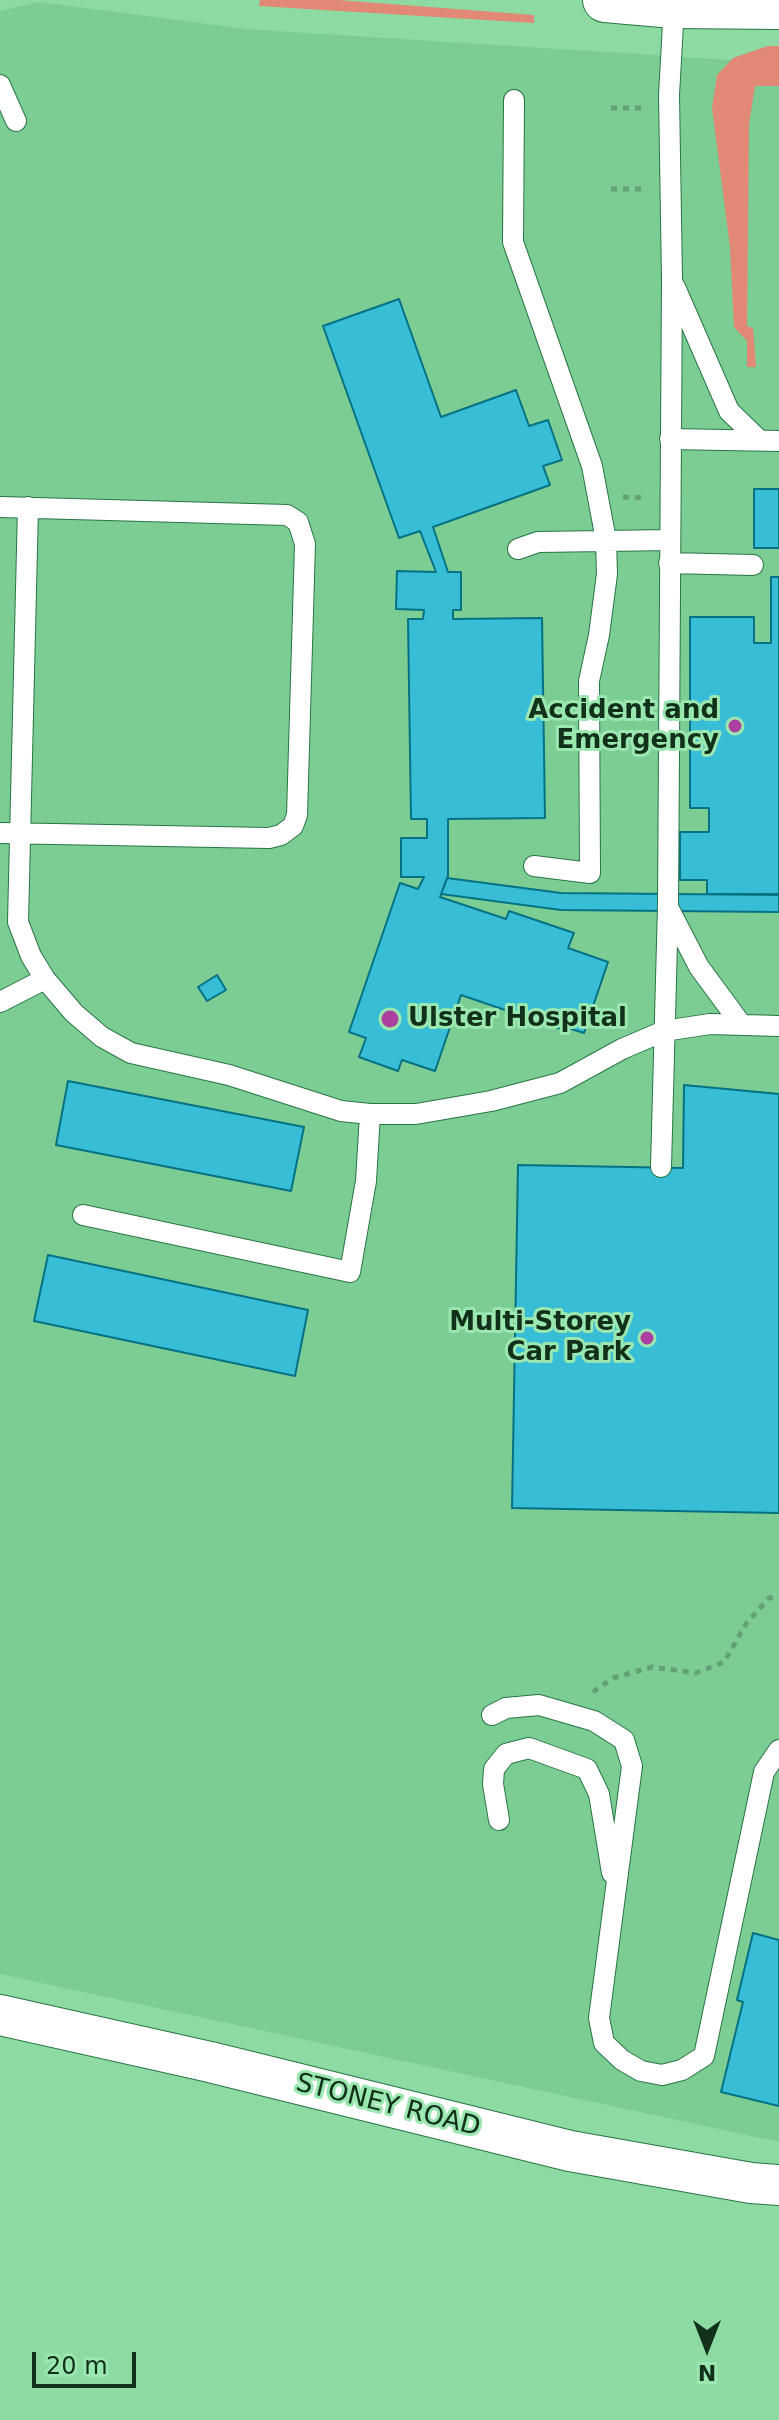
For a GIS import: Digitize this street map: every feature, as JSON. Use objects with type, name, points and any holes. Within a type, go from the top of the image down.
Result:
[{"type":"highway","points":[[605,0],[674,6],[779,7]]},
{"type":"street","name":"STONEY ROAD","points":[[0,2015],[210,2062],[570,2151],[751,2183],[779,2185]]},
{"type":"lane","points":[[661,1167],[668,905],[672,279],[669,95],[674,6]]},
{"type":"lane","points":[[0,85],[16,121]]},
{"type":"lane","points":[[514,100],[513,242],[592,466],[606,540],[606,584],[589,681],[590,873],[534,866]]},
{"type":"lane","points":[[672,279],[729,411],[769,441]]},
{"type":"lane","points":[[670,439],[769,441]]},
{"type":"lane","points":[[0,507],[287,515],[298,522],[305,544],[297,815],[293,826],[281,835],[269,838],[10,833]]},
{"type":"lane","points":[[28,507],[10,833],[18,922],[31,956],[45,979],[74,1013],[102,1037],[131,1053],[229,1075],[341,1111],[416,1114],[491,1101],[560,1083],[622,1049],[664,1031],[710,1024],[779,1026]]},
{"type":"lane","points":[[518,549],[538,542],[670,540]]},
{"type":"lane","points":[[669,563],[753,565]]},
{"type":"lane","points":[[668,905],[699,967],[741,1024]]},
{"type":"lane","points":[[0,1002],[45,979]]},
{"type":"lane","points":[[83,1215],[350,1272],[366,1181],[370,1114]]},
{"type":"lane","points":[[492,1715],[506,1708],[539,1705],[565,1710],[594,1721],[624,1740],[632,1766],[599,2018],[604,2043],[622,2060],[641,2071],[662,2075],[682,2070],[704,2056],[764,1772],[779,1750]]},
{"type":"lane","points":[[499,1820],[493,1784],[494,1769],[506,1754],[529,1748],[587,1769],[599,1794],[616,1896]]},
{"type":"path","points":[[611,108],[654,108]]},
{"type":"path","points":[[597,499],[670,499]]},
{"type":"path","points":[[565,1710],[613,1678],[652,1667],[696,1673],[724,1662],[746,1624],[769,1598],[779,1596]]},
{"type":"shaded area","points":[[260,0],[338,0],[534,15],[534,23],[259,6]]},
{"type":"shaded area","name":"Ulster Hospital","points":[[40,2],[245,29],[779,63],[779,2142],[0,1974],[0,11]]},
{"type":"shaded area","points":[[768,46],[779,46],[779,86],[755,86],[749,124],[747,326],[753,328],[756,367],[747,367],[747,341],[734,327],[730,247],[712,108],[717,75],[733,58]]},
{"type":"building","points":[[399,299],[441,417],[516,390],[529,426],[548,420],[562,460],[543,466],[550,485],[433,527],[448,572],[461,572],[461,610],[453,610],[453,619],[542,618],[545,818],[448,819],[448,876],[440,897],[506,919],[509,911],[574,933],[568,948],[608,962],[584,1033],[565,1027],[564,1030],[461,995],[435,1071],[402,1060],[398,1071],[359,1057],[366,1038],[349,1032],[400,883],[418,889],[424,877],[401,877],[401,838],[427,838],[427,819],[411,819],[408,619],[423,619],[424,610],[396,609],[397,571],[436,572],[420,531],[399,538],[323,326]]},
{"type":"building","points":[[754,489],[779,489],[779,548],[754,548]]},
{"type":"building","name":"Accident and Emergency","points":[[771,577],[779,577],[779,894],[707,894],[707,880],[680,880],[680,832],[709,832],[709,808],[690,808],[690,617],[754,617],[754,643],[771,643]]},
{"type":"building","points":[[447,878],[561,893],[779,895],[779,912],[561,910],[441,894]]},
{"type":"building","points":[[217,975],[226,990],[207,1001],[198,987]]},
{"type":"building","points":[[68,1081],[304,1127],[291,1191],[56,1145]]},
{"type":"building","name":"Multi-Storey Car Park","points":[[684,1085],[779,1094],[779,1513],[512,1508],[518,1165],[683,1168]]},
{"type":"building","points":[[48,1255],[308,1310],[295,1376],[34,1321]]},
{"type":"building","points":[[753,1933],[779,1940],[779,2106],[721,2092],[743,2002],[737,2000]]},
{"type":"place","name":"Accident and Emergency","points":[[735,726]]},
{"type":"place","name":"Ulster Hospital","points":[[390,1019]]},
{"type":"place","name":"Multi-Storey Car Park","points":[[647,1338]]}]
